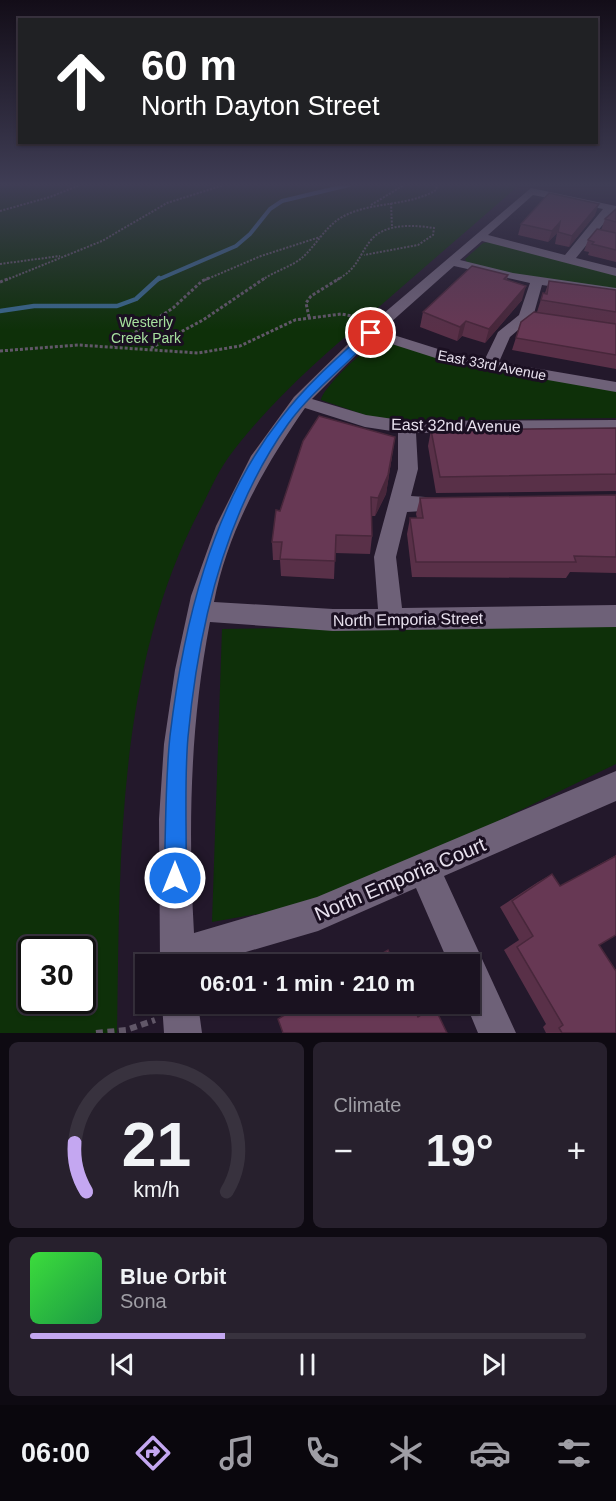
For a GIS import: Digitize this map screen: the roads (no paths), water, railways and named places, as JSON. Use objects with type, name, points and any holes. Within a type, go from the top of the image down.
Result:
[{"type":"street","points":[[178,954],[175,819],[179,738],[188,669],[200,611],[216,554],[237,502],[260,458],[300,401],[377,328],[484,233]]},
{"type":"street","points":[[568,260],[590,233]]},
{"type":"street","points":[[591,233],[607,237]]},
{"type":"street","points":[[480,237],[616,272]]},
{"type":"street","points":[[452,262],[537,281],[616,292]]},
{"type":"street","points":[[490,365],[503,335],[532,318],[537,281]]},
{"type":"street","name":"East 33rd Avenue","points":[[377,328],[429,353],[616,387]]},
{"type":"street","name":"East 32nd Avenue","points":[[300,401],[365,421],[407,427],[616,426]]},
{"type":"street","points":[[391,620],[385,557],[408,469],[407,427]]},
{"type":"street","points":[[400,504],[472,503]]},
{"type":"street","name":"North Emporia Street","points":[[200,611],[333,620],[616,616]]},
{"type":"street","name":"North Emporia Court","points":[[197,954],[318,915],[616,786]]},
{"type":"street","points":[[424,869],[462,954]]},
{"type":"street","points":[[480,993],[497,1033]]},
{"type":"waterway","points":[[157,280],[236,246],[251,233]]},
{"type":"waterway","points":[[0,311],[34,306],[117,306],[136,299],[159,278]]},
{"type":"park label","name":"Westerly Creek Park","points":[[146,330]]}]
